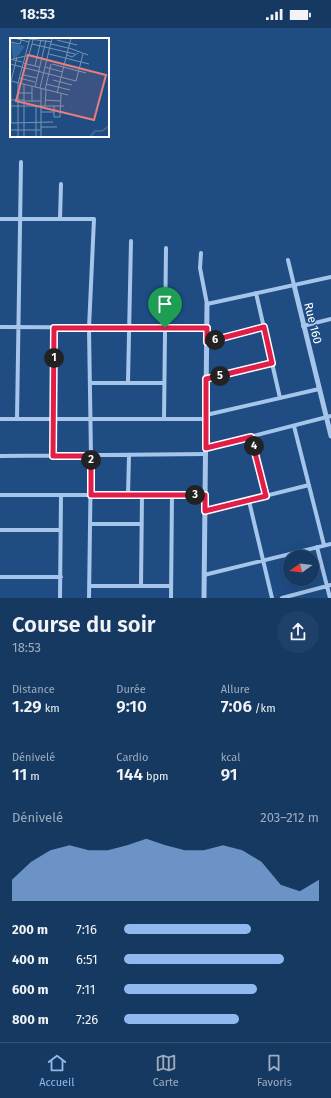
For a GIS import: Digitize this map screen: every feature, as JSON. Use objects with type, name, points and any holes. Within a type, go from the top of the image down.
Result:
[{"type":"street","points":[[17,419],[21,162]]},
{"type":"street","points":[[60,219],[61,184]]},
{"type":"street","points":[[0,219],[94,220],[89,328],[91,419],[89,598]]},
{"type":"street","points":[[128,382],[131,241]]},
{"type":"street","points":[[164,419],[166,248]]},
{"type":"street","points":[[201,252],[200,268],[207,304],[204,598]]},
{"type":"street","points":[[288,260],[294,285]]},
{"type":"street","points":[[207,304],[331,277]]},
{"type":"street","name":"Rue 160","points":[[294,285],[319,389],[328,417],[331,436]]},
{"type":"street","points":[[256,294],[280,398]]},
{"type":"street","points":[[303,326],[331,319]]},
{"type":"street","points":[[0,327],[207,328]]},
{"type":"street","points":[[207,342],[264,327]]},
{"type":"street","points":[[53,456],[54,328]]},
{"type":"street","points":[[206,379],[272,363]]},
{"type":"street","points":[[90,382],[164,383]]},
{"type":"street","points":[[0,419],[164,419],[206,417],[319,389]]},
{"type":"street","points":[[0,456],[129,456],[206,451],[251,437],[328,417]]},
{"type":"street","points":[[294,426],[324,545]]},
{"type":"street","points":[[251,437],[266,496]]},
{"type":"street","points":[[128,495],[129,456]]},
{"type":"street","points":[[205,511],[309,485]]},
{"type":"street","points":[[0,495],[205,495]]},
{"type":"street","points":[[60,598],[61,495]]},
{"type":"street","points":[[141,586],[142,495]]},
{"type":"street","points":[[170,598],[172,495]]},
{"type":"street","points":[[249,501],[272,598]]},
{"type":"street","points":[[90,524],[142,524]]},
{"type":"street","points":[[0,530],[61,530]]},
{"type":"street","points":[[204,575],[331,544]]},
{"type":"street","points":[[317,547],[329,586],[330,598]]},
{"type":"street","points":[[0,577],[61,578]]},
{"type":"street","points":[[89,586],[171,586]]},
{"type":"street","points":[[282,598],[329,586]]},
{"type":"route","points":[[264,327],[272,363],[206,379],[206,448],[251,437],[266,496],[205,511],[205,495],[91,495],[91,456],[53,456],[54,328],[165,328],[207,328],[207,342],[264,327]]}]
